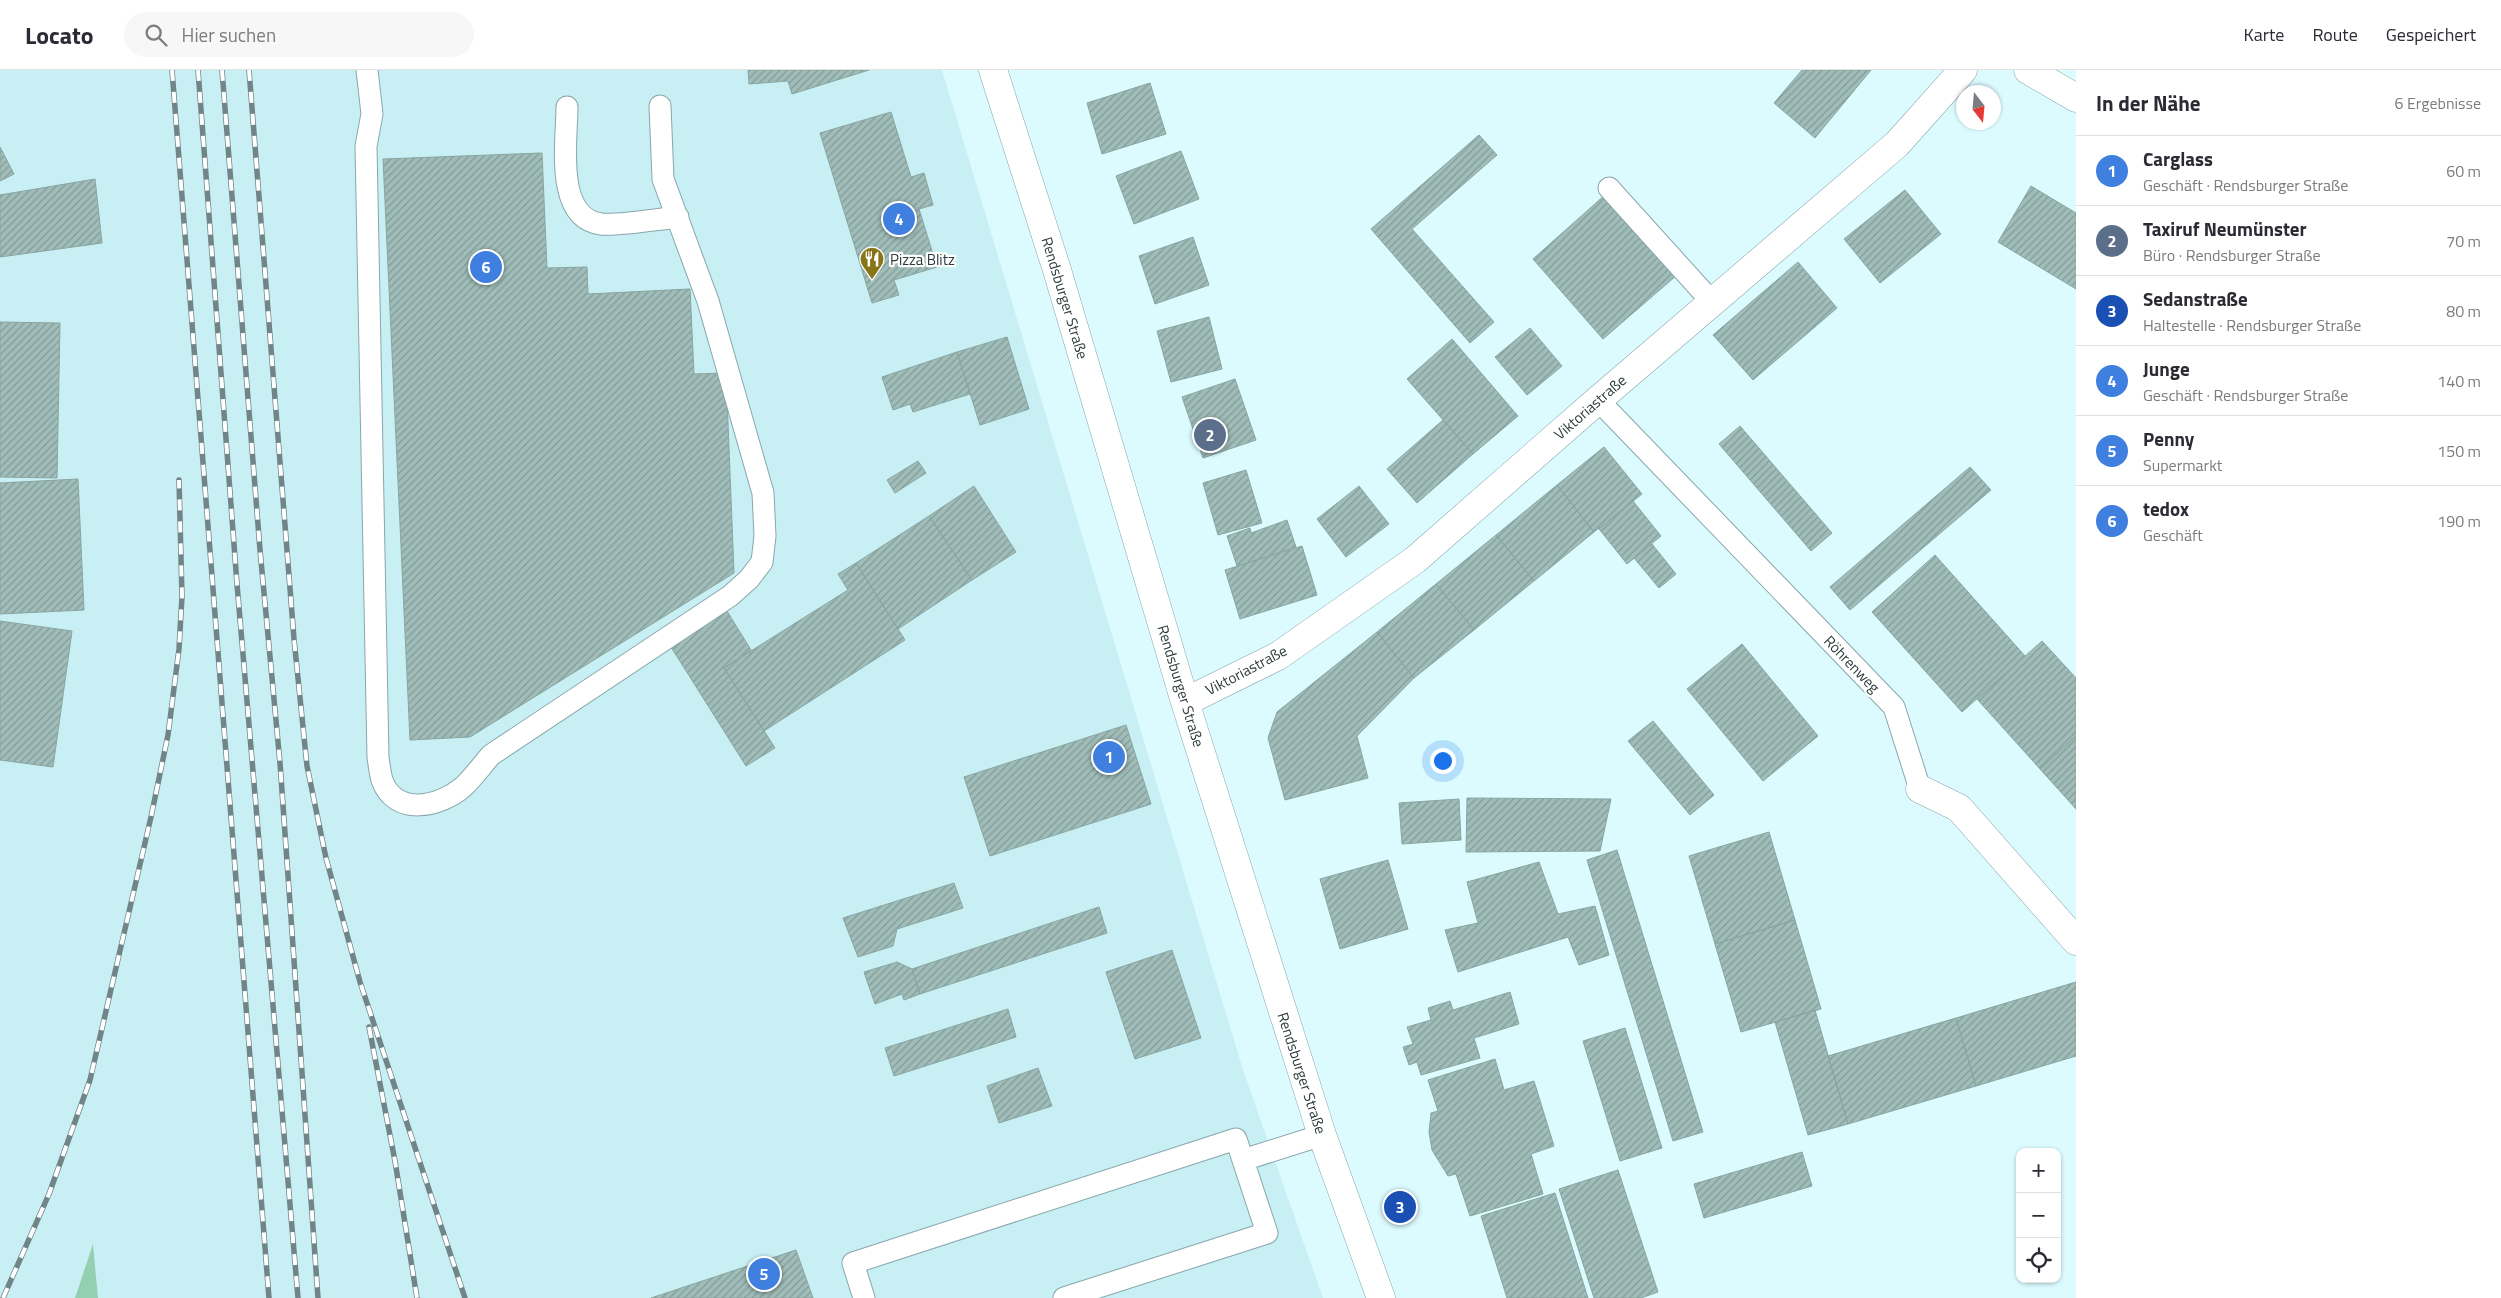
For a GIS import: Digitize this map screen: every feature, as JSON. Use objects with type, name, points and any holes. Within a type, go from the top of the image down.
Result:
[{"type":"street","name":"Rendsburger Straße","points":[[993,70],[1057,270],[1185,702],[1322,1135],[1382,1298]]},
{"type":"street","name":"Viktoriastraße","points":[[1185,702],[1278,656],[1415,560],[1598,400],[1898,144],[1963,70]]},
{"type":"street","points":[[2028,70],[2076,98]]},
{"type":"street","name":"Röhrenweg","points":[[1920,789],[1959,808],[2076,941]]},
{"type":"lane","points":[[367,70],[372,114],[366,146],[378,757],[383,781],[393,795],[408,805],[428,805],[463,787],[491,755],[730,596],[749,579],[762,562],[765,536],[763,493],[708,301],[663,179],[660,106]]},
{"type":"lane","points":[[567,107],[567,179],[570,198],[577,211],[587,219],[601,224],[678,217]]},
{"type":"lane","points":[[1609,188],[1712,302]]},
{"type":"lane","name":"Röhrenweg","points":[[1598,400],[1894,708],[1920,789]]},
{"type":"lane","points":[[1243,1160],[1322,1135]]},
{"type":"lane","points":[[864,1298],[853,1263],[1236,1139],[1267,1233],[1064,1298]]},
{"type":"shaded area","points":[[0,70],[942,70],[1243,1070],[1323,1298],[98,1298],[93,1246],[75,1298],[0,1298]]},
{"type":"green space","points":[[93,1244],[98,1298],[75,1298]]},
{"type":"building","points":[[748,70],[869,70],[792,94],[788,81],[749,84]]},
{"type":"building","points":[[1802,70],[1871,70],[1815,138],[1774,103]]},
{"type":"building","points":[[1150,83],[1166,134],[1102,154],[1087,103]]},
{"type":"building","points":[[891,112],[911,177],[924,173],[933,205],[919,209],[937,267],[894,280],[899,295],[872,303],[820,133]]},
{"type":"building","points":[[1479,135],[1497,155],[1412,229],[1494,322],[1470,343],[1371,229]]},
{"type":"building","points":[[0,147],[14,174],[0,181]]},
{"type":"building","points":[[1181,151],[1199,199],[1134,224],[1116,176]]},
{"type":"building","points":[[542,153],[547,268],[587,267],[588,294],[690,289],[694,374],[726,373],[734,573],[470,737],[410,740],[383,159]]},
{"type":"building","points":[[95,179],[102,243],[0,257],[0,195]]},
{"type":"building","points":[[2031,186],[2076,213],[2076,289],[1998,242]]},
{"type":"building","points":[[1905,190],[1941,234],[1880,283],[1844,239]]},
{"type":"building","points":[[1606,194],[1677,275],[1603,339],[1533,259]]},
{"type":"building","points":[[1193,237],[1209,285],[1155,304],[1139,256]]},
{"type":"building","points":[[1798,262],[1837,308],[1753,380],[1713,335]]},
{"type":"building","points":[[1209,317],[1222,369],[1171,382],[1157,331]]},
{"type":"building","points":[[0,322],[60,323],[57,478],[0,477]]},
{"type":"building","points":[[1530,328],[1562,366],[1527,395],[1495,357]]},
{"type":"building","points":[[1007,337],[1029,409],[980,425],[957,352]]},
{"type":"building","points":[[1452,339],[1518,416],[1473,454],[1407,379]]},
{"type":"building","points":[[957,352],[970,394],[913,412],[910,404],[893,410],[882,377]]},
{"type":"building","points":[[1235,379],[1256,440],[1203,458],[1182,397]]},
{"type":"building","points":[[1443,420],[1473,454],[1417,503],[1387,469]]},
{"type":"building","points":[[1740,426],[1832,533],[1811,551],[1719,444]]},
{"type":"building","points":[[1604,447],[1642,494],[1594,532],[1557,485]]},
{"type":"building","points":[[918,461],[926,473],[895,493],[887,480]]},
{"type":"building","points":[[1970,467],[1991,490],[1850,610],[1830,587]]},
{"type":"building","points":[[1246,470],[1262,523],[1218,535],[1203,483]]},
{"type":"building","points":[[78,479],[84,610],[0,614],[0,483]]},
{"type":"building","points":[[1557,485],[1594,532],[1534,581],[1496,535]]},
{"type":"building","points":[[974,486],[1016,552],[972,580],[929,516]]},
{"type":"building","points":[[1359,486],[1389,524],[1346,557],[1317,519]]},
{"type":"building","points":[[1633,501],[1661,536],[1627,564],[1599,529]]},
{"type":"building","points":[[929,516],[972,580],[898,629],[856,563]]},
{"type":"building","points":[[1287,520],[1296,547],[1237,566],[1227,536],[1250,528],[1251,533]]},
{"type":"building","points":[[1496,535],[1534,581],[1474,630],[1436,584]]},
{"type":"building","points":[[1652,544],[1676,574],[1659,588],[1634,558]]},
{"type":"building","points":[[1302,546],[1317,595],[1240,619],[1225,570]]},
{"type":"building","points":[[1935,555],[2025,656],[1962,712],[1872,612]]},
{"type":"building","points":[[856,563],[905,640],[764,731],[724,668],[848,590],[838,574]]},
{"type":"building","points":[[1436,584],[1474,630],[1414,678],[1377,632]]},
{"type":"building","points":[[727,611],[751,650],[724,668],[775,748],[746,766],[671,647]]},
{"type":"building","points":[[0,621],[72,631],[53,767],[0,760]]},
{"type":"building","points":[[1377,632],[1414,678],[1357,736],[1368,778],[1285,800],[1268,738],[1277,712]]},
{"type":"building","points":[[2042,641],[2076,678],[2076,736],[2040,769],[1977,699]]},
{"type":"building","points":[[1742,644],[1818,736],[1763,781],[1687,689]]},
{"type":"building","points":[[1653,721],[1714,795],[1690,815],[1628,741]]},
{"type":"building","points":[[1126,725],[1151,804],[990,856],[964,777]]},
{"type":"building","points":[[2076,736],[2076,809],[2040,769]]},
{"type":"building","points":[[1467,798],[1611,799],[1600,851],[1466,852]]},
{"type":"building","points":[[1459,799],[1461,840],[1402,844],[1399,803]]},
{"type":"building","points":[[1769,832],[1795,920],[1715,944],[1689,856]]},
{"type":"building","points":[[1617,850],[1703,1132],[1673,1141],[1587,860]]},
{"type":"building","points":[[1388,860],[1408,929],[1340,949],[1320,879]]},
{"type":"building","points":[[1539,862],[1558,914],[1595,906],[1609,955],[1579,965],[1568,937],[1458,972],[1445,930],[1478,923],[1467,882]]},
{"type":"building","points":[[954,883],[963,908],[897,929],[893,946],[858,957],[843,918]]},
{"type":"building","points":[[1099,907],[1107,933],[920,994],[912,969]]},
{"type":"building","points":[[1795,920],[1821,1009],[1741,1032],[1715,944]]},
{"type":"building","points":[[1172,950],[1201,1038],[1135,1059],[1106,972]]},
{"type":"building","points":[[897,962],[912,969],[920,994],[904,1000],[902,994],[875,1004],[864,972]]},
{"type":"building","points":[[2076,982],[2076,1056],[1976,1086],[1956,1018]]},
{"type":"building","points":[[1510,992],[1519,1024],[1474,1038],[1480,1058],[1421,1075],[1417,1062],[1409,1065],[1403,1047],[1413,1044],[1407,1027],[1431,1020],[1428,1008],[1450,1001],[1453,1010]]},
{"type":"building","points":[[1008,1009],[1016,1037],[894,1076],[885,1048]]},
{"type":"building","points":[[1815,1010],[1848,1124],[1808,1135],[1775,1022]]},
{"type":"building","points":[[1956,1018],[1976,1086],[1848,1124],[1828,1056]]},
{"type":"building","points":[[1625,1028],[1662,1148],[1620,1161],[1583,1041]]},
{"type":"building","points":[[1495,1059],[1504,1090],[1534,1081],[1554,1146],[1531,1154],[1543,1194],[1470,1216],[1456,1174],[1448,1176],[1432,1150],[1429,1132],[1431,1113],[1438,1111],[1428,1080]]},
{"type":"building","points":[[1038,1068],[1052,1106],[999,1123],[987,1086]]},
{"type":"building","points":[[1802,1152],[1812,1186],[1704,1218],[1694,1184]]},
{"type":"building","points":[[1618,1170],[1658,1292],[1641,1298],[1594,1298],[1559,1189]]},
{"type":"building","points":[[1555,1193],[1588,1298],[1507,1298],[1481,1216]]},
{"type":"building","points":[[796,1250],[813,1298],[651,1298]]},
{"type":"railway","points":[[172,70],[269,1298]]},
{"type":"railway","points":[[198,70],[237,584],[298,1298]]},
{"type":"railway","points":[[222,70],[260,550],[280,763],[318,1298]]},
{"type":"railway","points":[[249,70],[294,639],[307,766],[326,858],[360,982],[465,1298]]},
{"type":"railway","points":[[3,1298],[49,1194],[90,1080],[151,817],[168,735],[179,649],[182,596],[179,480]]},
{"type":"railway","points":[[369,1027],[395,1161],[417,1298]]},
{"type":"place","name":"Junge","points":[[899,219]]},
{"type":"place","name":"tedox","points":[[486,267]]},
{"type":"place","name":"Pizza Blitz","points":[[872,280]]},
{"type":"place","name":"Taxiruf Neumünster","points":[[1210,435]]},
{"type":"place","name":"Carglass","points":[[1109,757]]},
{"type":"place","name":"Sedanstraße","points":[[1400,1207]]},
{"type":"place","name":"Penny","points":[[764,1274]]}]
